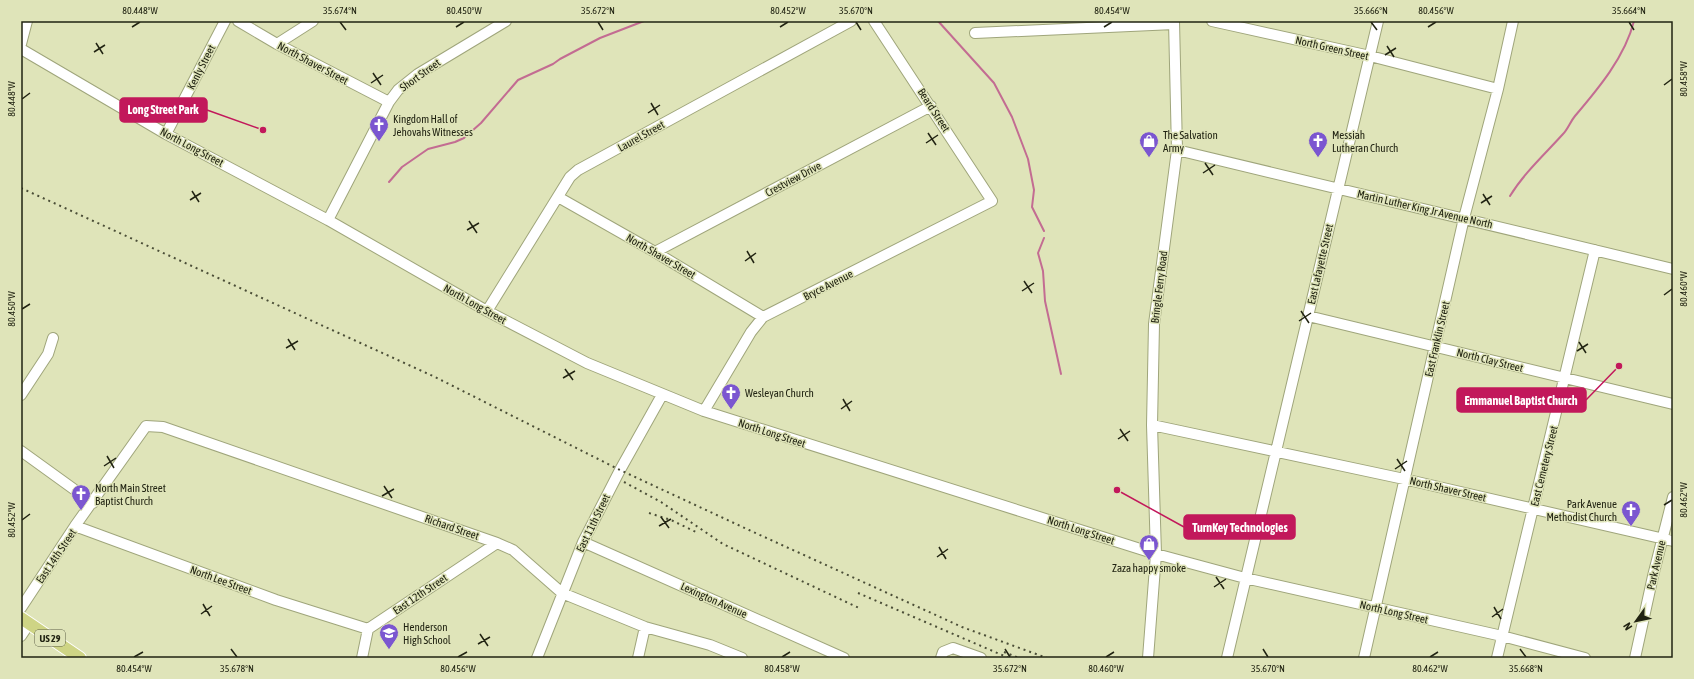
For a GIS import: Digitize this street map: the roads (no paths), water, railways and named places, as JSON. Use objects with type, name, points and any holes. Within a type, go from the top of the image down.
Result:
[{"type":"main road","name":"US 29","points":[[25,621],[80,658]]},
{"type":"street","points":[[21,44],[27,21]]},
{"type":"street","name":"Kenly Street","points":[[166,134],[224,21]]},
{"type":"street","name":"North Shaver Street","points":[[238,21],[277,44],[389,102]]},
{"type":"street","points":[[277,44],[313,21]]},
{"type":"street","name":"Short Street","points":[[328,220],[389,102],[398,90],[418,74],[506,21]]},
{"type":"street","name":"Laurel Street","points":[[487,311],[570,177],[578,170],[851,21]]},
{"type":"street","name":"Beard Street","points":[[874,21],[992,201]]},
{"type":"street","name":"North Green Street","points":[[1212,21],[1256,26],[1498,89]]},
{"type":"street","name":"East Lafayette Street","points":[[1228,658],[1245,578],[1378,21]]},
{"type":"street","name":"East Franklin Street","points":[[1364,658],[1464,218],[1498,89],[1513,21]]},
{"type":"street","points":[[975,33],[1067,25],[1174,22]]},
{"type":"street","name":"Bringle Ferry Road","points":[[1148,658],[1156,554],[1152,425],[1154,324],[1177,150],[1174,22]]},
{"type":"street","name":"North Long Street","points":[[21,49],[166,134],[328,220],[487,311],[587,363],[662,395],[704,411],[1156,554],[1245,578],[1502,636],[1585,658]]},
{"type":"street","name":"Crestview Drive","points":[[655,252],[931,106]]},
{"type":"street","name":"Martin Luther King Jr Avenue North","points":[[1177,150],[1673,268]]},
{"type":"street","name":"North Shaver Street","points":[[558,197],[655,252],[764,318]]},
{"type":"street","name":"Bryce Avenue","points":[[704,411],[751,332],[764,318],[992,201]]},
{"type":"street","name":"East Cemetery Street","points":[[1497,658],[1595,250]]},
{"type":"street","name":"North Clay Street","points":[[1308,316],[1673,404]]},
{"type":"street","points":[[21,395],[48,354],[53,338]]},
{"type":"street","name":"East 11th Street","points":[[537,658],[583,542],[620,470],[662,395]]},
{"type":"street","name":"North Shaver Street","points":[[1152,425],[1533,508],[1673,541]]},
{"type":"street","name":"East 14th Street","points":[[21,608],[75,526],[93,503],[146,426]]},
{"type":"street","name":"Richard Street","points":[[146,426],[163,427],[497,543],[514,550],[562,592],[645,627],[710,645],[742,658]]},
{"type":"street","points":[[21,451],[93,503]]},
{"type":"street","name":"Park Avenue","points":[[1636,658],[1662,538],[1673,497]]},
{"type":"street","name":"North Lee Street","points":[[75,526],[276,600],[368,629]]},
{"type":"street","name":"Lexington Avenue","points":[[583,542],[844,658]]},
{"type":"street","name":"East 12th Street","points":[[368,629],[497,543]]},
{"type":"street","points":[[21,636],[25,621]]},
{"type":"street","points":[[638,658],[645,627]]},
{"type":"street","points":[[362,658],[368,629]]},
{"type":"street","points":[[941,658],[943,652],[948,648],[953,648],[981,658]]},
{"type":"waterway","points":[[389,182],[402,167],[428,149],[464,138],[481,123],[518,80],[553,64],[600,38],[644,21]]},
{"type":"waterway","points":[[938,21],[994,83],[1012,117],[1028,159],[1034,190],[1032,207],[1044,231]]},
{"type":"waterway","points":[[1510,196],[1528,172],[1565,132],[1573,118],[1610,72],[1624,47],[1634,21]]},
{"type":"waterway","points":[[1044,238],[1038,253],[1043,271],[1045,301],[1061,374]]},
{"type":"railway","points":[[21,188],[435,377],[620,470],[749,530],[962,627],[1047,658]]},
{"type":"railway","points":[[624,482],[661,502],[723,544],[859,608]]},
{"type":"railway","points":[[649,513],[671,520],[696,532]]},
{"type":"railway","points":[[858,593],[1009,658]]},
{"type":"railway","points":[[1004,652],[1019,658]]},
{"type":"place","name":"Long Street Park","points":[[263,130]]},
{"type":"place","name":"Kingdom Hall of Jehovahs Witnesses","points":[[379,142]]},
{"type":"place","name":"The Salvation Army","points":[[1149,158]]},
{"type":"place","name":"Messiah Lutheran Church","points":[[1318,158]]},
{"type":"place","name":"Emmanuel Baptist Church","points":[[1619,366]]},
{"type":"place","name":"Wesleyan Church","points":[[731,410]]},
{"type":"place","name":"TurnKey Technologies","points":[[1117,490]]},
{"type":"place","name":"North Main Street Baptist Church","points":[[81,511]]},
{"type":"place","name":"Park Avenue Methodist Church","points":[[1631,527]]},
{"type":"place","name":"Zaza happy smoke","points":[[1149,561]]},
{"type":"place","name":"Henderson High School","points":[[389,650]]}]
